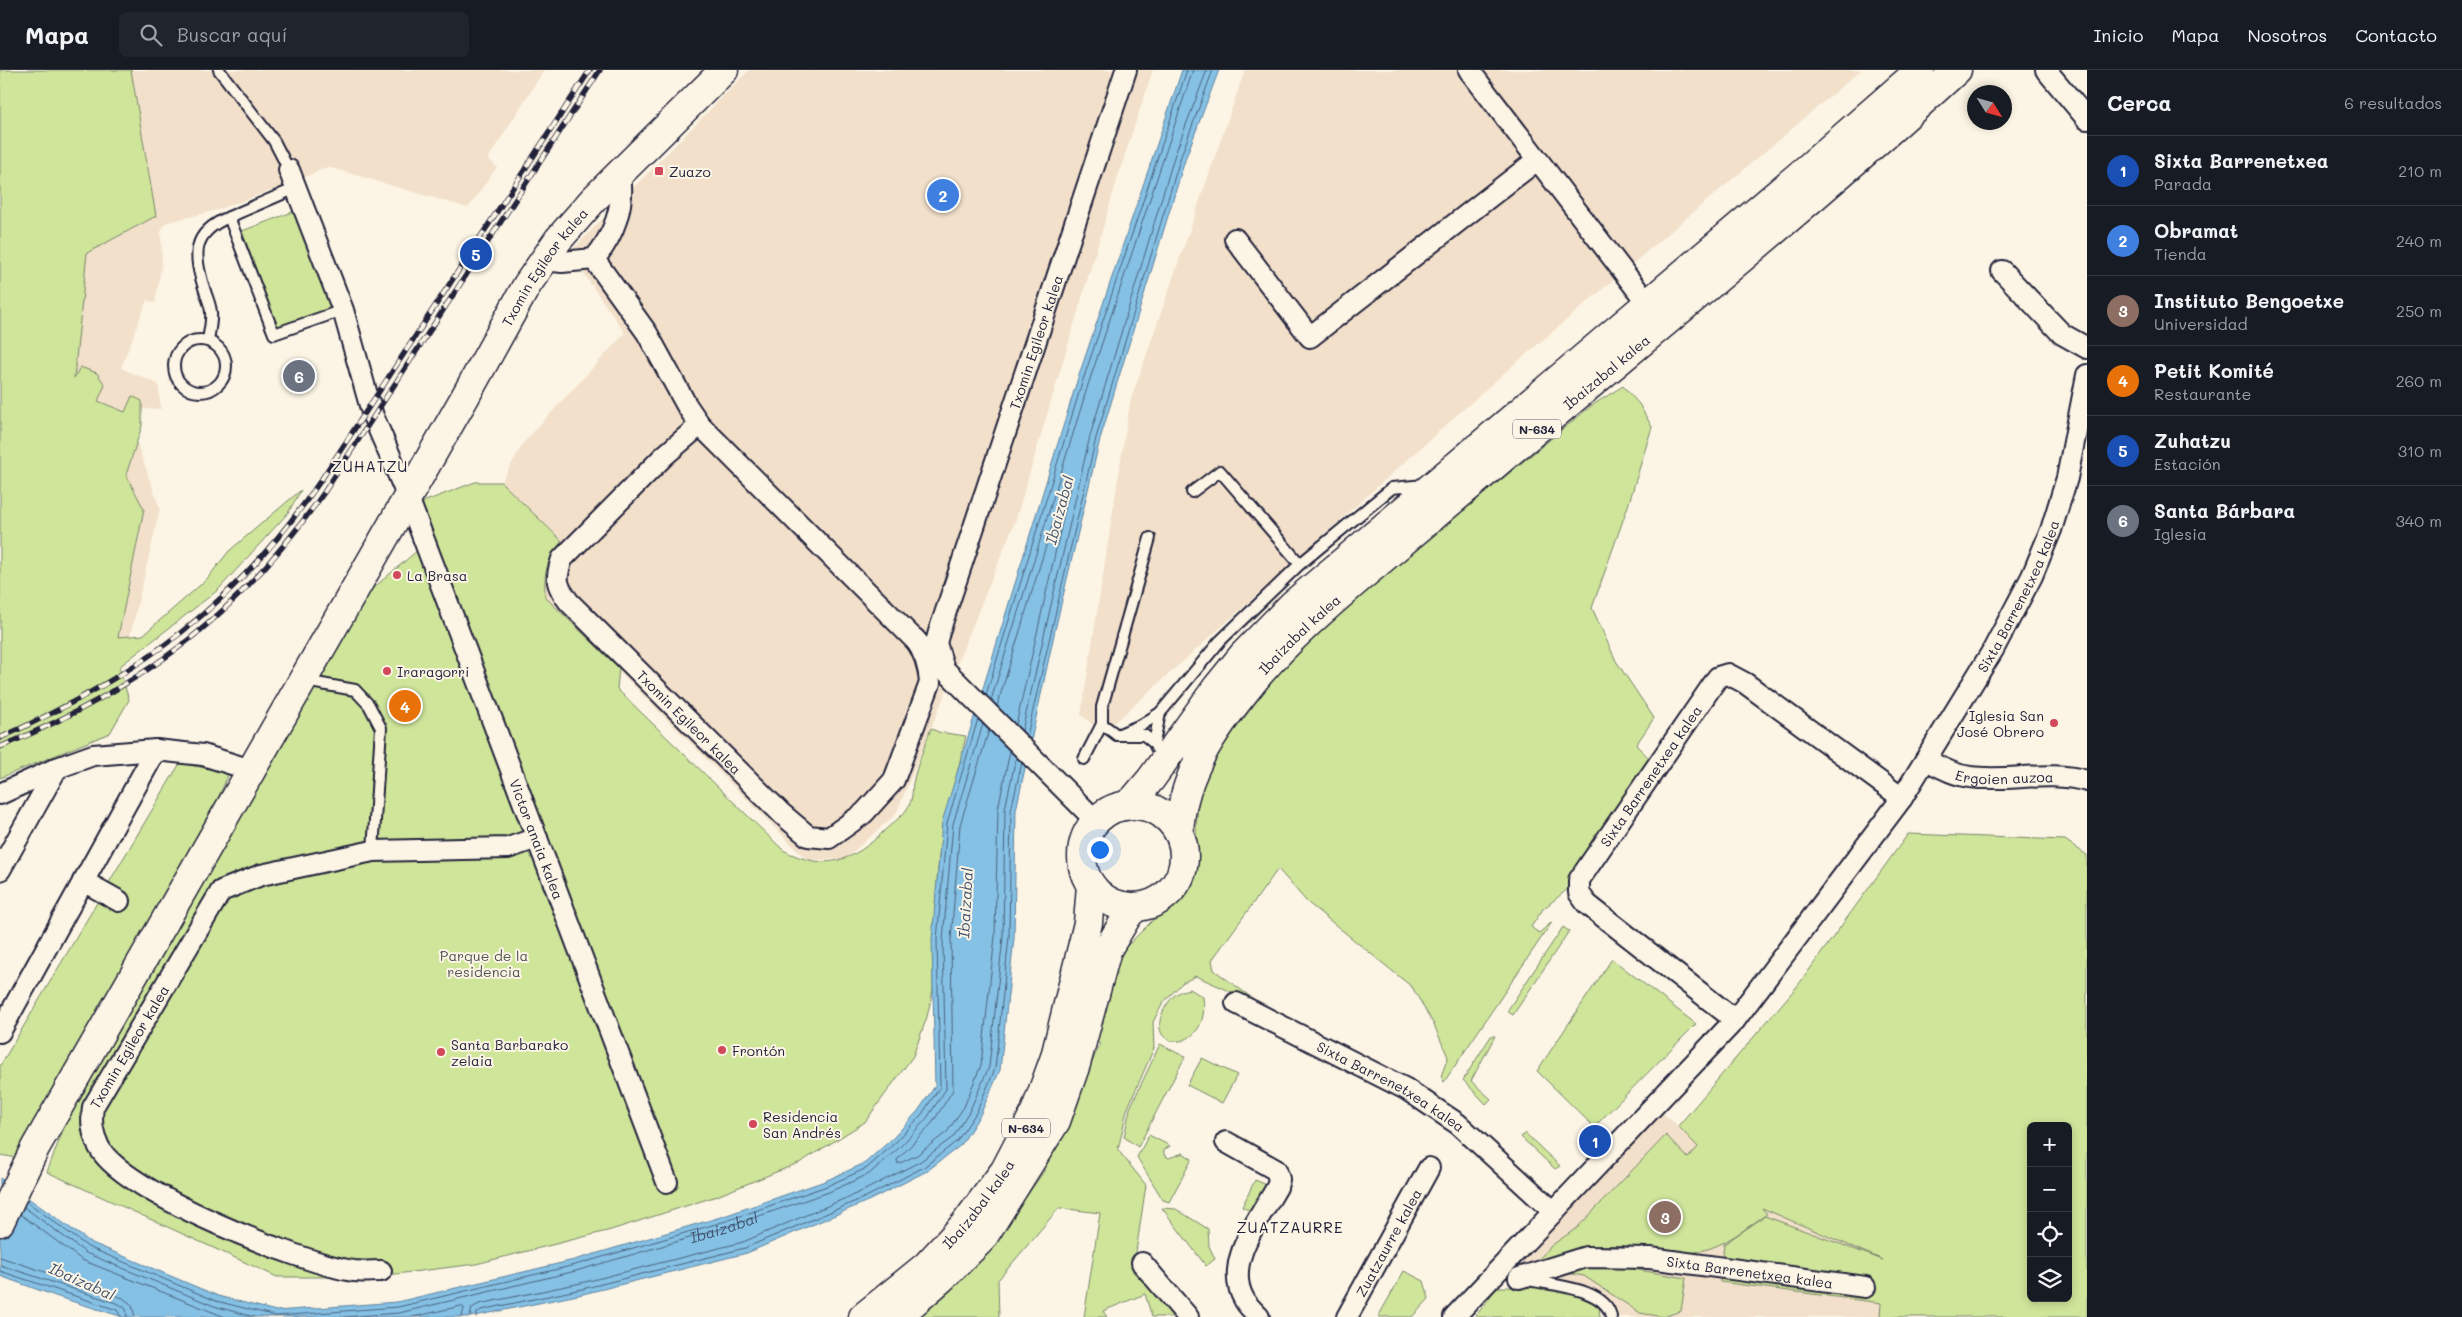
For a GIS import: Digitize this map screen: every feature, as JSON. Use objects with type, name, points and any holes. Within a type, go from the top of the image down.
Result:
[{"type":"main road","name":"Txomin Egileor kalea","points":[[0,1222],[36,1148],[527,285],[558,240],[593,200],[724,70]]},
{"type":"main road","name":"Ibaizabal kalea","points":[[1136,795],[1217,687],[1267,629],[1322,578],[1648,304],[1920,70]]},
{"type":"main road","name":"Ibaizabal kalea","points":[[1179,833],[1180,812],[1185,789],[1199,759],[1224,719],[1285,646],[1388,554],[1820,191],[1957,70]]},
{"type":"main road","points":[[1136,795],[1141,806],[1156,810],[1169,820],[1179,833]]},
{"type":"main road","name":"N-634","points":[[1136,795],[1109,811],[1087,834],[1082,851],[1084,869],[1091,885],[1103,898],[1119,906],[1136,907],[1153,903],[1168,894],[1179,880],[1184,864],[1184,848],[1179,833]]},
{"type":"main road","name":"Ibaizabal kalea","points":[[863,1317],[933,1259],[964,1225],[1004,1170],[1035,1112],[1055,1057],[1088,923],[1091,885]]},
{"type":"main road","name":"Ibaizabal kalea","points":[[896,1317],[942,1279],[982,1239],[1056,1121],[1076,1064],[1107,950],[1128,915],[1136,907]]},
{"type":"street","name":"Txomin Egileor kalea","points":[[943,667],[936,643],[1126,70]]},
{"type":"street","points":[[1469,70],[1648,304]]},
{"type":"street","points":[[2046,70],[2087,119]]},
{"type":"street","points":[[1234,239],[1310,337],[1537,160]]},
{"type":"street","points":[[545,260],[562,262],[594,258],[612,232],[617,218],[622,190],[620,175]]},
{"type":"street","points":[[293,179],[343,310],[374,416],[408,495]]},
{"type":"street","points":[[594,258],[647,333],[687,406],[700,425],[1097,822]]},
{"type":"street","points":[[2002,271],[2062,334],[2087,348]]},
{"type":"street","name":"Sixta Barrenetxea kalea","points":[[1454,1317],[1735,1020],[1902,798],[1993,650],[2032,576],[2051,530],[2067,478],[2087,375]]},
{"type":"street","name":"Txomin Egileor kalea","points":[[700,425],[664,456],[562,559],[557,573],[558,588],[569,602],[782,814],[808,836],[829,838],[864,814],[882,796],[894,780],[930,683],[929,668],[919,644]]},
{"type":"street","name":"Victor anaia kalea","points":[[408,495],[667,1182]]},
{"type":"street","points":[[919,644],[933,632],[945,614]]},
{"type":"street","points":[[930,683],[933,673],[937,668],[943,667]]},
{"type":"street","name":"Sixta Barrenetxea kalea","points":[[1735,1020],[1587,904],[1578,892],[1580,880],[1718,678],[1728,674],[1746,683],[1902,798]]},
{"type":"street","points":[[0,794],[57,768],[93,755],[156,750],[203,755],[251,770]]},
{"type":"street","points":[[0,1032],[156,750]]},
{"type":"street","name":"Ergoien auzoa","points":[[1926,760],[1950,772],[1970,777],[2060,776],[2087,781]]},
{"type":"street","points":[[0,870],[57,768]]},
{"type":"street","name":"Txomin Egileor kalea","points":[[381,1271],[354,1271],[295,1254],[222,1227],[147,1188],[114,1165],[100,1148],[91,1126],[93,1107],[221,891],[262,875],[373,851],[508,848],[537,838]]},
{"type":"street","points":[[83,881],[119,901]]},
{"type":"street","name":"Sixta Barrenetxea kalea","points":[[1236,1003],[1406,1089],[1458,1124],[1553,1211]]},
{"type":"street","points":[[1226,1142],[1276,1170],[1279,1179],[1277,1187],[1241,1253],[1236,1268],[1244,1299],[1259,1317]]},
{"type":"street","name":"Zuatzaurre kalea","points":[[1347,1317],[1429,1168]]},
{"type":"street","name":"Sixta Barrenetxea kalea","points":[[1519,1278],[1586,1257],[1650,1258],[1865,1287]]},
{"type":"street","points":[[1142,1263],[1188,1317]]},
{"type":"lane","points":[[208,341],[212,313],[202,281],[197,249],[202,233],[213,224],[293,179],[274,141],[219,70]]},
{"type":"lane","points":[[228,217],[274,334],[343,310]]},
{"type":"lane","points":[[208,341],[222,351],[227,369],[224,377],[212,390],[194,392],[186,389],[176,376],[174,360],[178,352],[191,342],[208,341]]},
{"type":"lane","points":[[1192,492],[1220,471],[1300,564]]},
{"type":"lane","points":[[1116,735],[1143,724],[1160,713],[1220,641],[1300,564],[1392,488],[1433,484]]},
{"type":"lane","points":[[1084,759],[1102,724],[1102,706],[1150,538]]},
{"type":"lane","points":[[301,681],[355,690],[369,705],[381,728],[373,851]]},
{"type":"lane","points":[[1136,795],[1156,747],[1154,743],[1160,713]]},
{"type":"lane","points":[[1102,724],[1116,735],[1144,735],[1154,743]]},
{"type":"lane","points":[[1495,1272],[1573,1288],[1599,1299],[1610,1309],[1611,1317]]},
{"type":"shaded area","points":[[0,70],[544,70],[488,159],[497,167],[468,208],[328,167],[294,182],[217,210],[165,223],[161,232],[162,262],[155,303],[147,300],[121,368],[158,384],[161,409],[134,409],[130,423],[160,509],[126,654],[79,660]]},
{"type":"shaded area","points":[[749,70],[1153,70],[1121,167],[1016,519],[896,814],[845,859],[807,860],[545,597],[544,574],[548,559],[562,541],[501,482],[525,441],[625,333],[569,253]]},
{"type":"shaded area","points":[[1245,70],[1861,70],[1504,373],[1103,733],[1081,715],[1130,402]]},
{"type":"shaded area","points":[[1654,1106],[1678,1126],[1752,1204],[2027,1317],[1611,1317],[1599,1299],[1495,1272]]},
{"type":"green space","points":[[0,70],[131,70],[156,216],[87,253],[74,378],[80,367],[97,373],[105,385],[98,401],[125,412],[132,396],[142,401],[142,426],[126,475],[144,509],[118,637],[143,635],[206,580],[229,551],[301,490],[288,513],[218,590],[119,667],[129,700],[110,733],[0,778]]},
{"type":"green space","points":[[295,211],[331,308],[277,327],[242,231]]},
{"type":"green space","points":[[1623,386],[1639,404],[1652,427],[1628,506],[1592,608],[1616,661],[1654,718],[1636,745],[1650,759],[1568,889],[1543,909],[1531,927],[1539,933],[1552,922],[1444,1082],[1441,1076],[1448,1057],[1434,1025],[1412,987],[1307,902],[1278,869],[1212,960],[1214,970],[1263,1006],[1196,976],[1182,983],[1163,1003],[1153,1022],[1154,1048],[1127,1110],[1118,1150],[1146,1185],[1133,1272],[1182,1317],[1152,1317],[1145,1294],[1103,1311],[1107,1317],[1084,1317],[1100,1213],[1059,1208],[998,1280],[999,1317],[916,1317],[961,1281],[1008,1223],[1044,1171],[1100,1044],[1093,1040],[1115,958],[1153,920],[1171,907],[1189,886],[1197,859],[1196,826],[1200,785],[1221,748],[1273,680],[1311,641],[1369,588],[1591,406]]},
{"type":"green space","name":"Parque de la residencia","points":[[475,482],[501,482],[562,541],[552,555],[547,567],[545,597],[619,668],[617,689],[783,850],[812,861],[825,862],[850,856],[861,850],[900,817],[909,806],[913,783],[931,728],[938,732],[966,736],[940,844],[935,908],[933,990],[927,1017],[913,1056],[865,1122],[801,1162],[717,1196],[611,1230],[476,1264],[372,1277],[277,1277],[47,1172],[76,1096],[359,600],[418,550],[423,502]]},
{"type":"green space","points":[[180,763],[229,773],[219,796],[17,1158],[0,1155],[0,1066]]},
{"type":"green space","points":[[1908,834],[2065,840],[2087,855],[2087,1317],[1880,1317],[1881,1303],[1720,1282],[1724,1244],[1765,1216],[1883,1260],[1762,1208],[1767,1214],[1719,1245],[1701,1251],[1677,1253],[1637,1247],[1598,1246],[1560,1255],[1537,1266],[1536,1262],[1552,1245],[1577,1228],[1666,1135],[1688,1158],[1698,1147],[1678,1126],[1799,984]]},
{"type":"green space","points":[[1563,927],[1569,931],[1513,1015],[1507,1011]]},
{"type":"green space","points":[[1612,959],[1696,1024],[1594,1127],[1537,1071]]},
{"type":"green space","points":[[1190,989],[1203,997],[1203,1016],[1197,1030],[1188,1038],[1177,1041],[1168,1039],[1161,1033],[1160,1022],[1166,1006],[1176,994]]},
{"type":"green space","points":[[1491,1036],[1495,1036],[1471,1081],[1491,1099],[1486,1104],[1463,1080]]},
{"type":"green space","points":[[1160,1044],[1185,1057],[1138,1147],[1124,1137],[1130,1108]]},
{"type":"green space","points":[[1202,1058],[1237,1075],[1222,1103],[1187,1085]]},
{"type":"green space","points":[[1525,1133],[1560,1166],[1555,1169],[1521,1137]]},
{"type":"green space","points":[[1149,1135],[1170,1146],[1164,1150],[1164,1155],[1169,1158],[1183,1153],[1192,1159],[1169,1202],[1163,1200],[1137,1157]]},
{"type":"green space","points":[[1255,1180],[1267,1185],[1253,1212],[1242,1207]]},
{"type":"green space","points":[[1162,1208],[1176,1209],[1208,1229],[1209,1246],[1215,1259],[1206,1266]]},
{"type":"green space","points":[[1585,1266],[1627,1268],[1686,1278],[1681,1311],[1663,1317],[1640,1313],[1584,1276],[1555,1271]]},
{"type":"green space","points":[[1404,1271],[1424,1281],[1429,1299],[1412,1317],[1378,1317]]},
{"type":"green space","points":[[1500,1287],[1551,1289],[1576,1293],[1599,1304],[1600,1317],[1475,1317],[1495,1290]]},
{"type":"water","name":"Ibaizabal","points":[[1182,70],[1219,70],[1186,157],[1100,439],[1055,630],[1016,810],[1014,938],[1000,1070],[980,1115],[961,1145],[927,1171],[870,1200],[747,1253],[583,1294],[470,1317],[123,1317],[58,1297],[0,1276],[0,1178],[90,1242],[218,1296],[276,1311],[397,1302],[574,1260],[724,1216],[825,1181],[865,1163],[893,1138],[918,1111],[935,1086],[932,940],[942,822],[1077,381]]},
{"type":"railway","points":[[0,738],[51,714],[141,661],[182,632],[220,599],[256,563],[290,523],[323,477],[590,70]]},
{"type":"railway","points":[[0,747],[88,705],[145,671],[198,632],[236,598],[263,570],[323,494],[600,70]]},
{"type":"place","name":"Zuazo","points":[[659,171]]},
{"type":"place","name":"Obramat","points":[[943,195]]},
{"type":"place","name":"Zuhatzu","points":[[476,254]]},
{"type":"place","name":"Santa Bárbara","points":[[299,376]]},
{"type":"place","name":"La Brasa","points":[[397,575]]},
{"type":"place","name":"Iraragorri","points":[[387,671]]},
{"type":"place","name":"Petit Komité","points":[[405,706]]},
{"type":"place","name":"Iglesia San José Obrero","points":[[2054,723]]},
{"type":"place","name":"Frontón","points":[[722,1050]]},
{"type":"place","name":"Santa Barbarako zelaia","points":[[441,1052]]},
{"type":"place","name":"Residencia San Andrés","points":[[753,1124]]},
{"type":"place","name":"Sixta Barrenetxea","points":[[1595,1141]]},
{"type":"place","name":"Instituto Bengoetxe","points":[[1665,1217]]},
{"type":"district","name":"ZUHATZU","points":[[370,466]]},
{"type":"district","name":"ZUATZAURRE","points":[[1290,1227]]}]
